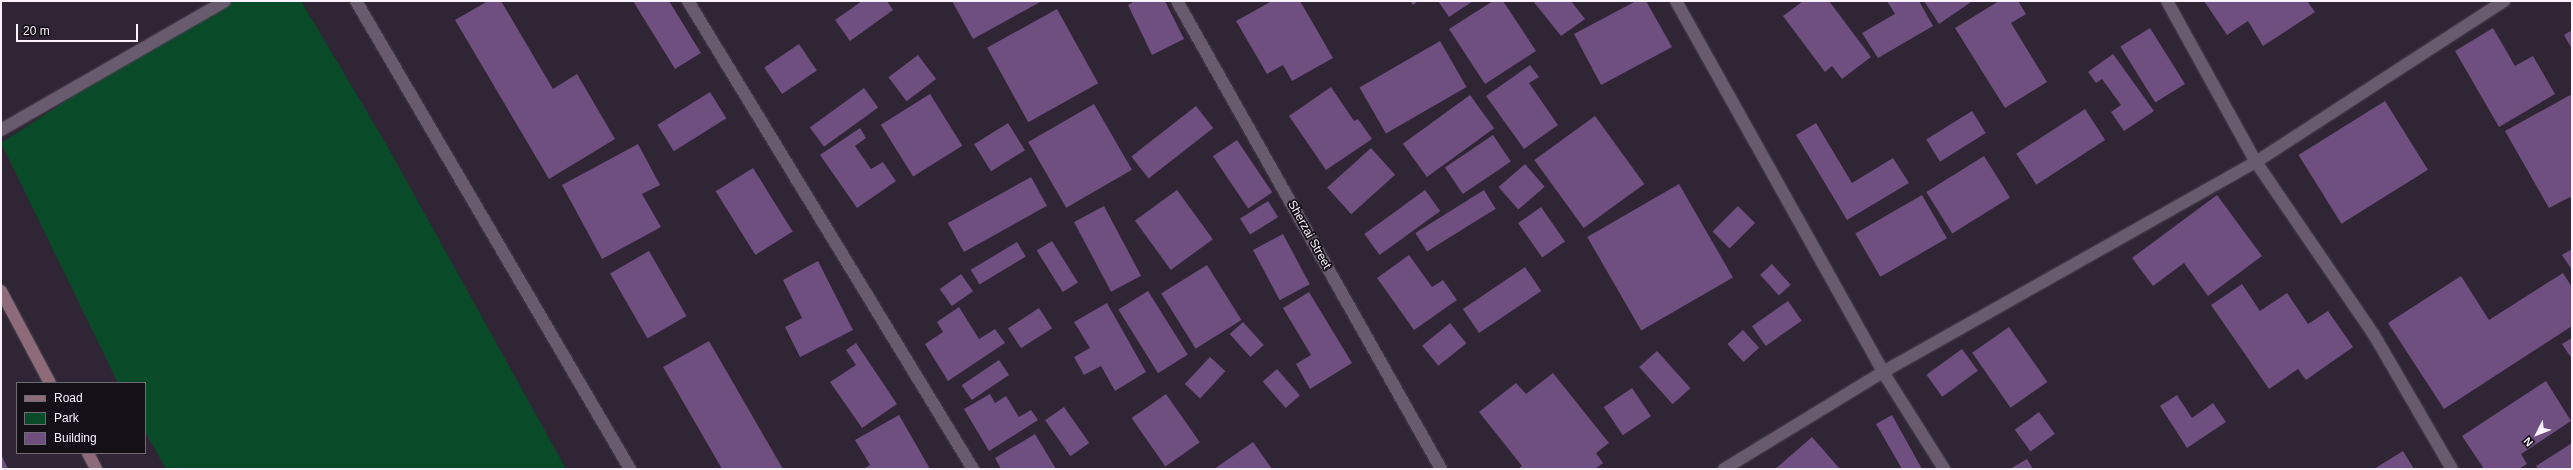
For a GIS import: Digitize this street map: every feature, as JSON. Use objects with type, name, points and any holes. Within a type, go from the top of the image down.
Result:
[{"type":"main road","points":[[1,291],[5,309],[49,382]]},
{"type":"main road","points":[[88,454],[96,469]]},
{"type":"street","points":[[1,130],[225,1]]},
{"type":"street","points":[[356,1],[630,469]]},
{"type":"street","points":[[688,1],[973,469]]},
{"type":"street","name":"Sherzai Street","points":[[1177,1],[1442,469]]},
{"type":"street","points":[[1676,1],[1883,372],[1944,469]]},
{"type":"street","points":[[2167,1],[2256,162],[2374,335],[2452,469]]},
{"type":"street","points":[[1724,469],[1883,372],[2256,162],[2504,1]]},
{"type":"green space","points":[[227,1],[301,1],[386,144],[566,469],[166,469],[146,434],[146,382],[118,382],[1,143],[172,32]]},
{"type":"building","points":[[488,1],[501,1],[553,89],[577,74],[615,139],[549,179],[455,20]]},
{"type":"building","points":[[633,1],[669,1],[701,53],[675,69]]},
{"type":"building","points":[[862,1],[887,1],[893,10],[850,41],[835,20]]},
{"type":"building","points":[[952,1],[1042,1],[973,39]]},
{"type":"building","points":[[1135,1],[1165,1],[1184,39],[1152,55],[1128,5]]},
{"type":"building","points":[[1272,1],[1300,1],[1333,58],[1292,81],[1283,65],[1267,74],[1236,21]]},
{"type":"building","points":[[1410,1],[1418,1],[1413,5]]},
{"type":"building","points":[[1438,1],[1473,1],[1449,17]]},
{"type":"building","points":[[1493,1],[1503,1],[1536,51],[1485,84],[1449,29]]},
{"type":"building","points":[[1533,1],[1571,1],[1585,19],[1561,36]]},
{"type":"building","points":[[1636,1],[1646,1],[1672,47],[1601,85],[1574,34]]},
{"type":"building","points":[[1803,1],[1829,1],[1871,57],[1842,79],[1832,66],[1825,72],[1783,16]]},
{"type":"building","points":[[1887,1],[1919,1],[1933,26],[1878,58],[1862,33],[1895,14]]},
{"type":"building","points":[[1924,1],[1970,1],[1971,2],[1939,24]]},
{"type":"building","points":[[1999,1],[2018,1],[2026,14],[2011,23],[2047,82],[2005,108],[1955,28]]},
{"type":"building","points":[[2204,1],[2307,1],[2315,12],[2263,46],[2248,21],[2227,35]]},
{"type":"building","points":[[1057,9],[1098,83],[1028,122],[987,48]]},
{"type":"building","points":[[2150,28],[2185,84],[2155,103],[2120,47]]},
{"type":"building","points":[[2493,28],[2515,66],[2533,56],[2555,94],[2499,127],[2455,51]]},
{"type":"building","points":[[2572,30],[2572,49],[2564,35]]},
{"type":"building","points":[[1440,41],[1466,87],[1386,133],[1359,88]]},
{"type":"building","points":[[799,44],[817,71],[782,94],[764,67]]},
{"type":"building","points":[[2113,54],[2154,111],[2124,131],[2111,112],[2121,105],[2102,79],[2096,83],[2088,72]]},
{"type":"building","points":[[918,55],[936,79],[907,101],[888,77]]},
{"type":"building","points":[[1530,65],[1539,77],[1529,83],[1558,125],[1524,149],[1486,96]]},
{"type":"building","points":[[1331,87],[1354,121],[1358,119],[1372,139],[1326,170],[1289,116]]},
{"type":"building","points":[[864,88],[878,107],[824,147],[810,127]]},
{"type":"building","points":[[710,92],[726,118],[674,151],[657,125]]},
{"type":"building","points":[[930,94],[962,146],[913,176],[881,125]]},
{"type":"building","points":[[2572,94],[2572,201],[2570,197],[2549,208],[2505,131]]},
{"type":"building","points":[[1470,95],[1494,128],[1427,177],[1403,144]]},
{"type":"building","points":[[2385,101],[2428,170],[2341,224],[2298,155]]},
{"type":"building","points":[[1094,104],[1132,170],[1066,208],[1028,142]]},
{"type":"building","points":[[1196,106],[1213,128],[1149,179],[1131,156]]},
{"type":"building","points":[[2085,109],[2105,140],[2036,185],[2016,154]]},
{"type":"building","points":[[1972,111],[1986,133],[1940,162],[1926,140]]},
{"type":"building","points":[[1595,116],[1644,184],[1584,228],[1534,160]]},
{"type":"building","points":[[1008,123],[1025,150],[991,171],[974,144]]},
{"type":"building","points":[[1816,123],[1852,183],[1893,158],[1909,183],[1847,220],[1796,135]]},
{"type":"building","points":[[860,128],[866,138],[855,146],[871,169],[883,162],[896,181],[857,208],[820,155]]},
{"type":"building","points":[[1493,135],[1511,162],[1463,194],[1445,167]]},
{"type":"building","points":[[1237,140],[1272,192],[1248,208],[1213,156]]},
{"type":"building","points":[[638,144],[660,185],[642,194],[661,227],[602,259],[562,185]]},
{"type":"building","points":[[1371,148],[1395,175],[1351,214],[1327,187]]},
{"type":"building","points":[[1984,156],[2010,198],[1952,234],[1926,192]]},
{"type":"building","points":[[1525,164],[1545,187],[1518,210],[1499,187]]},
{"type":"building","points":[[753,168],[793,232],[755,255],[716,191]]},
{"type":"building","points":[[1031,177],[1047,206],[964,252],[948,223]]},
{"type":"building","points":[[1679,184],[1733,278],[1641,331],[1587,237]]},
{"type":"building","points":[[1177,190],[1213,239],[1171,270],[1135,221]]},
{"type":"building","points":[[1425,190],[1440,211],[1380,255],[1364,234]]},
{"type":"building","points":[[1484,190],[1496,209],[1427,252],[1415,233]]},
{"type":"building","points":[[1922,195],[1947,238],[1880,277],[1855,234]]},
{"type":"building","points":[[2217,195],[2262,256],[2208,296],[2184,263],[2153,286],[2132,258]]},
{"type":"building","points":[[1268,201],[1278,217],[1250,235],[1240,218]]},
{"type":"building","points":[[1104,206],[1141,276],[1111,292],[1074,222]]},
{"type":"building","points":[[1738,206],[1755,223],[1730,248],[1713,231]]},
{"type":"building","points":[[1541,207],[1565,241],[1542,257],[1518,223]]},
{"type":"building","points":[[1283,234],[1310,284],[1280,300],[1253,250]]},
{"type":"building","points":[[1052,241],[1078,283],[1063,292],[1037,251]]},
{"type":"building","points":[[1017,242],[1026,257],[979,284],[971,270]]},
{"type":"building","points":[[2572,249],[2572,270],[2562,255]]},
{"type":"building","points":[[649,251],[686,316],[648,338],[610,274]]},
{"type":"building","points":[[1409,255],[1432,287],[1443,280],[1457,300],[1414,330],[1377,278]]},
{"type":"building","points":[[818,261],[853,330],[800,357],[785,327],[802,318],[783,280]]},
{"type":"building","points":[[1772,264],[1791,285],[1779,296],[1760,275]]},
{"type":"building","points":[[1207,265],[1241,320],[1196,349],[1161,294]]},
{"type":"building","points":[[1525,267],[1541,291],[1479,333],[1463,309]]},
{"type":"building","points":[[2563,273],[2572,287],[2572,326],[2444,409],[2388,323],[2461,276],[2489,320]]},
{"type":"building","points":[[961,274],[973,291],[952,306],[940,289]]},
{"type":"building","points":[[2242,284],[2260,311],[2287,293],[2308,324],[2328,311],[2353,347],[2306,380],[2298,369],[2269,389],[2211,305]]},
{"type":"building","points":[[1148,291],[1188,355],[1158,373],[1118,310]]},
{"type":"building","points":[[1309,292],[1352,363],[1310,389],[1296,364],[1311,355],[1283,308]]},
{"type":"building","points":[[1788,301],[1802,321],[1766,346],[1752,326]]},
{"type":"building","points":[[1107,303],[1146,372],[1115,391],[1101,366],[1084,375],[1074,357],[1090,348],[1074,322]]},
{"type":"building","points":[[959,307],[979,339],[995,329],[1005,343],[948,381],[925,344],[943,332],[937,322]]},
{"type":"building","points":[[1039,308],[1052,328],[1021,348],[1008,328]]},
{"type":"building","points":[[1243,322],[1264,345],[1250,357],[1230,334]]},
{"type":"building","points":[[1450,323],[1466,343],[1438,366],[1422,346]]},
{"type":"building","points":[[2009,327],[2047,382],[2011,408],[1972,353]]},
{"type":"building","points":[[1743,330],[1759,348],[1743,362],[1727,344]]},
{"type":"building","points":[[2572,338],[2572,359],[2562,344]]},
{"type":"building","points":[[709,341],[783,469],[722,469],[663,367]]},
{"type":"building","points":[[856,343],[897,404],[862,428],[830,382],[856,365],[846,350]]},
{"type":"building","points":[[1962,349],[1978,371],[1942,397],[1926,375]]},
{"type":"building","points":[[1657,351],[1690,388],[1673,404],[1639,367]]},
{"type":"building","points":[[1210,357],[1225,371],[1200,398],[1185,384]]},
{"type":"building","points":[[999,360],[1009,375],[972,400],[962,385]]},
{"type":"building","points":[[1277,369],[1300,395],[1286,408],[1263,381]]},
{"type":"building","points":[[1553,373],[1609,443],[1596,453],[1603,463],[1595,469],[1518,469],[1522,466],[1479,412],[1516,383],[1526,394]]},
{"type":"building","points":[[2546,381],[2571,421],[2521,454],[2527,464],[2519,469],[2484,469],[2462,436]]},
{"type":"building","points":[[1632,388],[1651,416],[1623,435],[1604,407]]},
{"type":"building","points":[[990,394],[995,403],[1006,396],[1019,417],[1031,410],[1038,420],[989,451],[964,409]]},
{"type":"building","points":[[1166,394],[1200,442],[1165,466],[1132,418]]},
{"type":"building","points":[[2177,395],[2192,418],[2213,403],[2226,422],[2187,448],[2160,406]]},
{"type":"building","points":[[1064,407],[1089,443],[1070,456],[1045,420]]},
{"type":"building","points":[[2039,412],[2055,434],[2031,451],[2015,430]]},
{"type":"building","points":[[899,415],[930,469],[864,469],[870,465],[855,440]]},
{"type":"building","points":[[1892,415],[1922,469],[1902,469],[1876,424]]},
{"type":"building","points":[[1035,434],[1056,469],[1001,469],[995,458]]},
{"type":"building","points":[[1812,437],[1840,469],[1775,469]]},
{"type":"building","points":[[1253,442],[1272,469],[1214,469]]},
{"type":"building","points":[[2572,443],[2572,469],[2538,469],[2536,466]]},
{"type":"building","points":[[2403,451],[2414,469],[2374,469]]},
{"type":"building","points":[[1,454],[8,469],[1,469]]},
{"type":"building","points":[[2027,459],[2033,469],[2010,469]]}]
